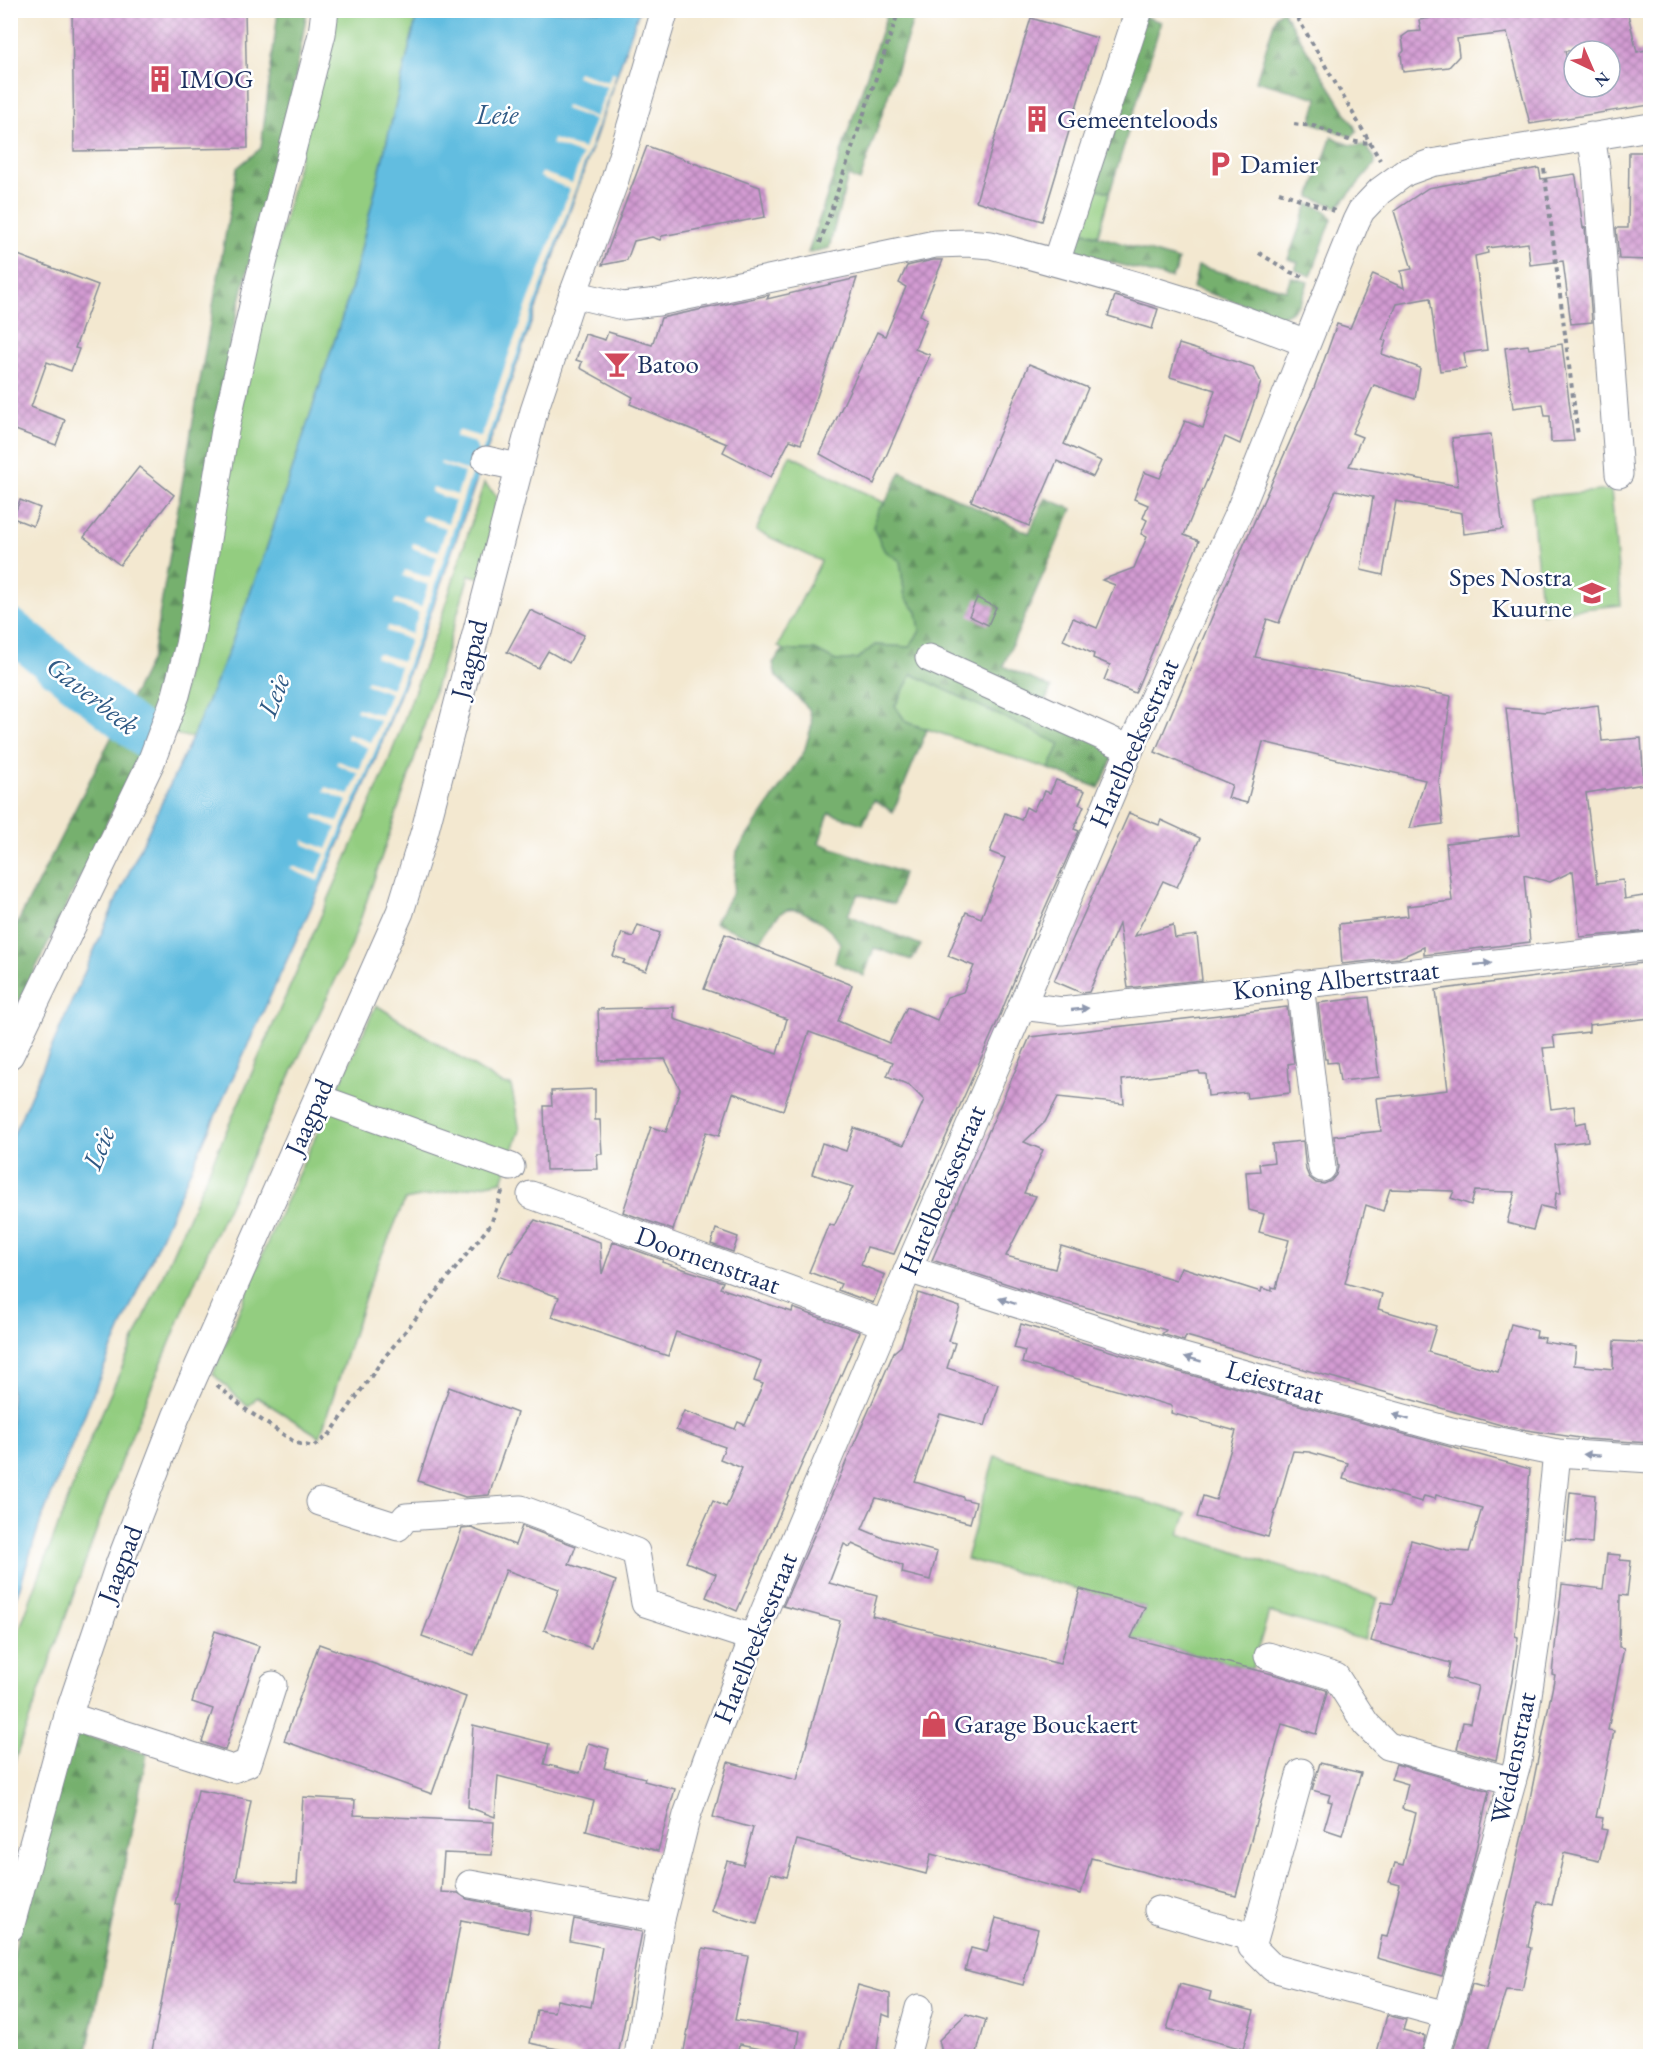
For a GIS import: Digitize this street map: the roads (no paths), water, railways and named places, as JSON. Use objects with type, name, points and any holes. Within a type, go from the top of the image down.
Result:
[{"type":"street","points":[[10,1055],[151,762],[176,695],[189,645],[225,430],[259,279],[322,34],[325,10]]},
{"type":"street","name":"Jaagpad","points":[[10,1928],[68,1716],[116,1572],[197,1369],[399,912],[425,830],[534,411],[573,294],[614,183],[665,10]]},
{"type":"street","points":[[1056,262],[1139,10]]},
{"type":"street","name":"Harelbeeksestraat","points":[[638,2056],[661,1919],[687,1815],[753,1638],[884,1324],[1022,1006],[1130,748],[1239,512],[1361,211],[1380,191],[1406,172],[1431,163],[1650,127]]},
{"type":"street","points":[[1591,136],[1596,168],[1619,474]]},
{"type":"street","points":[[573,294],[623,306],[658,302],[935,244],[967,243],[992,245],[1056,262],[1236,315],[1306,343]]},
{"type":"street","points":[[486,460],[518,467]]},
{"type":"street","points":[[929,658],[1130,748]]},
{"type":"street","name":"Koning Albertstraat","points":[[1022,1006],[1062,1011],[1650,946]]},
{"type":"street","points":[[1300,984],[1322,1168]]},
{"type":"street","points":[[318,1098],[511,1167]]},
{"type":"street","name":"Doornenstraat","points":[[531,1195],[884,1324]]},
{"type":"street","name":"Leiestraat","points":[[908,1269],[1180,1356],[1451,1431],[1557,1453],[1650,1459]]},
{"type":"street","name":"Weidenstraat","points":[[1436,2056],[1518,1761],[1541,1609],[1557,1453]]},
{"type":"street","points":[[320,1502],[398,1527],[406,1517],[521,1509],[636,1552],[645,1603],[753,1638]]},
{"type":"street","points":[[1268,1656],[1336,1677],[1366,1724],[1388,1746],[1512,1781]]},
{"type":"street","points":[[68,1716],[234,1769],[248,1763],[273,1685]]},
{"type":"street","points":[[1301,1772],[1252,1947],[1273,1968],[1447,2015]]},
{"type":"street","points":[[470,1884],[661,1919]]},
{"type":"street","points":[[1158,1910],[1254,1938]]},
{"type":"street","points":[[906,2056],[919,2008]]},
{"type":"water","name":"Leie","points":[[418,11],[639,11],[430,615],[371,771],[110,1353],[41,1520],[11,1615],[11,1140],[117,898],[192,738],[228,653],[265,553],[352,287]]},
{"type":"waterway","name":"Gaverbeek","points":[[10,629],[147,738]]},
{"type":"place","name":"IMOG","points":[[160,79]]},
{"type":"place","name":"Gemeenteloods","points":[[1037,119]]},
{"type":"place","name":"Damier","points":[[1220,164]]},
{"type":"place","name":"Batoo","points":[[617,364]]},
{"type":"place","name":"Spes Nostra Kuurne","points":[[1592,593]]},
{"type":"place","name":"Garage Bouckaert","points":[[934,1724]]}]
